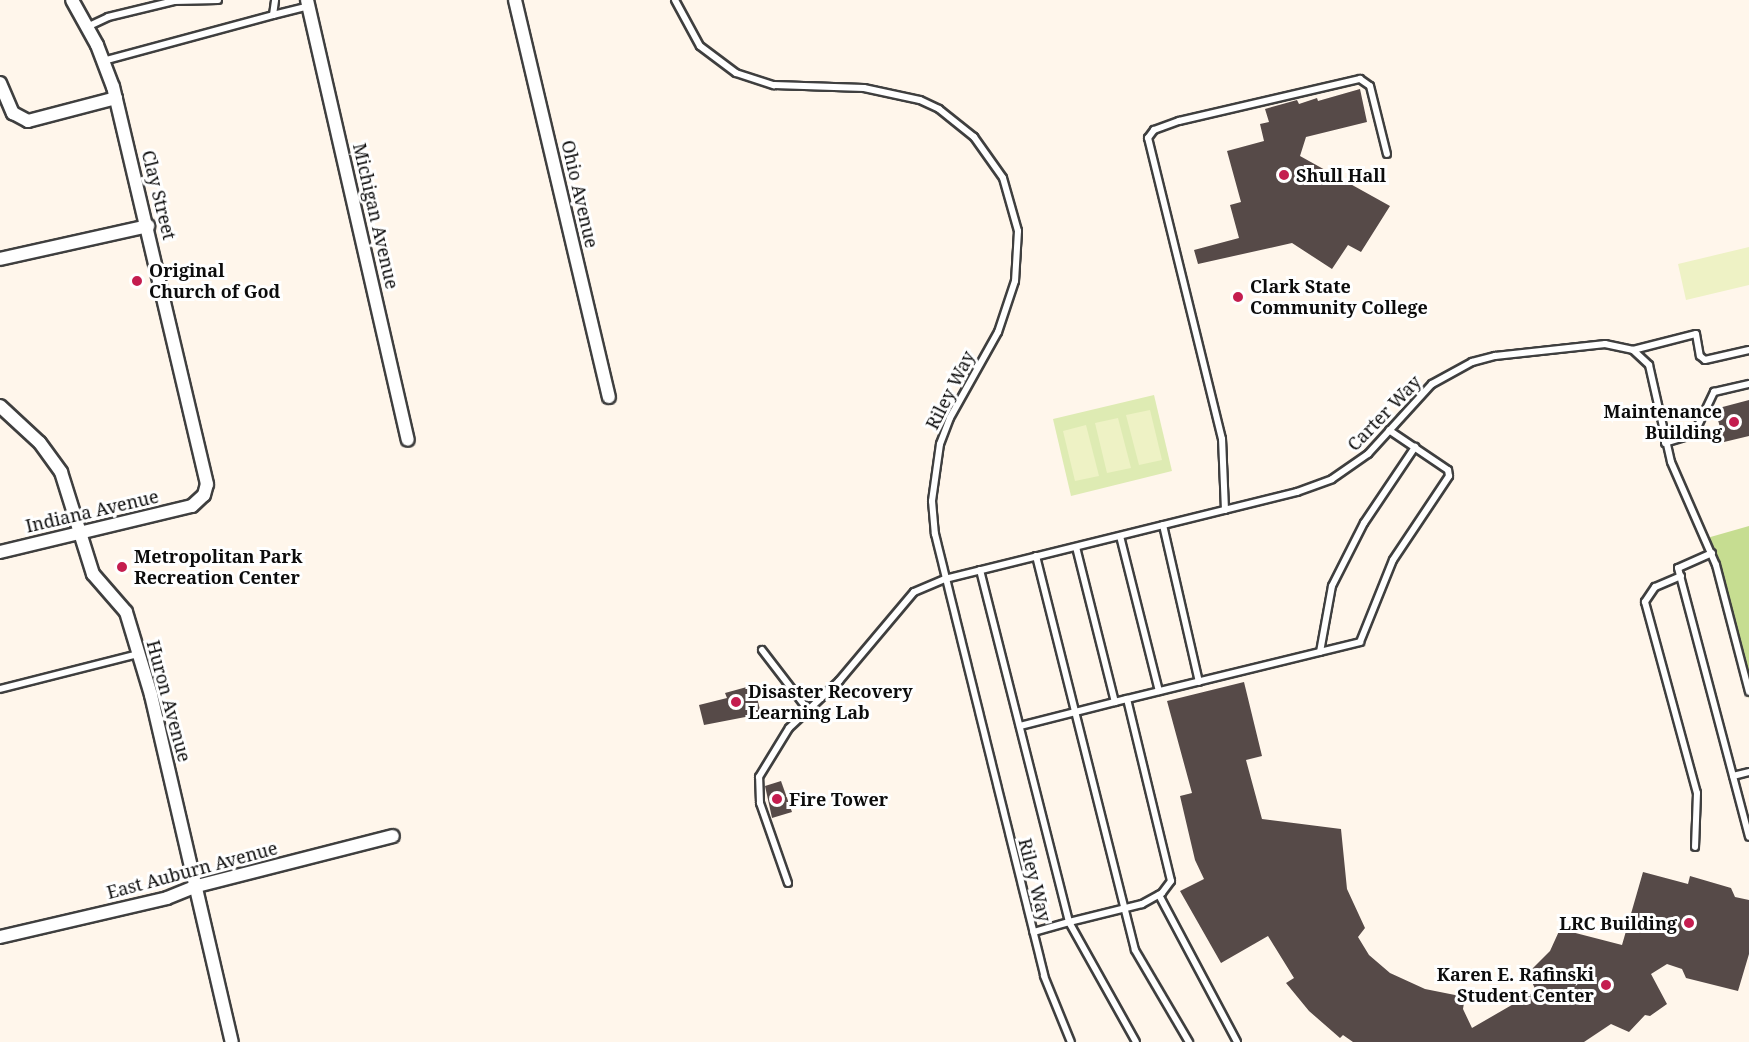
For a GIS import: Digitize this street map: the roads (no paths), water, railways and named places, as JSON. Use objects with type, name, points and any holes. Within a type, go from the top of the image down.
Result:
[{"type":"street","name":"Clay Street","points":[[72,0],[103,61],[116,98],[206,469],[204,495],[192,506]]},
{"type":"street","name":"Ohio Avenue","points":[[515,0],[609,397]]},
{"type":"street","name":"Michigan Avenue","points":[[308,3],[408,440]]},
{"type":"street","points":[[0,83],[13,113],[28,121],[116,98]]},
{"type":"street","points":[[0,259],[148,226]]},
{"type":"street","name":"Huron Avenue","points":[[0,406],[40,443],[61,472],[77,532],[93,574],[126,612],[196,886],[232,1042]]},
{"type":"street","name":"Indiana Avenue","points":[[0,552],[192,506]]},
{"type":"street","name":"East Auburn Avenue","points":[[0,937],[167,898],[196,886],[393,836]]},
{"type":"lane","points":[[87,27],[108,17],[174,1],[218,0]]},
{"type":"lane","points":[[273,15],[275,0]]},
{"type":"lane","name":"Riley Way","points":[[675,0],[700,45],[736,72],[774,85],[864,88],[920,100],[939,109],[974,138],[1003,178],[1018,231],[1015,280],[998,332],[950,418],[940,444],[932,501],[945,579],[1044,976],[1071,1042]]},
{"type":"lane","points":[[103,61],[273,15],[308,3]]},
{"type":"lane","points":[[1226,510],[1222,439],[1148,138],[1154,130],[1179,121],[1360,79],[1370,86],[1387,154]]},
{"type":"lane","points":[[1749,350],[1705,360],[1700,356],[1696,334],[1633,350],[1653,376],[1665,443],[1712,553],[1749,692]]},
{"type":"lane","name":"Carter Way","points":[[788,883],[760,803],[759,777],[789,728],[839,681],[898,607],[914,592],[945,579],[1226,510],[1332,479],[1368,454],[1432,384],[1472,362],[1518,353],[1605,344],[1633,350]]},
{"type":"lane","points":[[1665,443],[1694,434],[1714,392],[1749,384]]},
{"type":"lane","points":[[1020,726],[1360,642],[1393,560],[1449,476],[1448,470],[1389,430]]},
{"type":"lane","points":[[1320,652],[1332,586],[1364,523],[1415,447]]},
{"type":"lane","points":[[1163,525],[1199,682]]},
{"type":"lane","points":[[1119,536],[1160,691]]},
{"type":"lane","points":[[1076,547],[1115,702]]},
{"type":"lane","points":[[1712,553],[1678,568],[1749,837]]},
{"type":"lane","points":[[1036,556],[1073,712],[1141,965],[1189,1042]]},
{"type":"lane","points":[[980,570],[1069,922],[1136,1042]]},
{"type":"lane","points":[[1681,576],[1655,587],[1645,602],[1697,793],[1695,847]]},
{"type":"lane","points":[[762,650],[808,710]]},
{"type":"lane","points":[[0,689],[138,654]]},
{"type":"lane","points":[[1033,932],[1124,908],[1159,895],[1171,881],[1127,699]]},
{"type":"lane","points":[[1733,776],[1749,772]]},
{"type":"lane","points":[[1159,895],[1237,1042]]},
{"type":"place","name":"Shull Hall","points":[[1284,175]]},
{"type":"place","name":"Original Church of God","points":[[137,281]]},
{"type":"place","name":"Clark State Community College","points":[[1238,297]]},
{"type":"place","name":"Maintenance Building","points":[[1734,422]]},
{"type":"place","name":"Metropolitan Park Recreation Center","points":[[122,567]]},
{"type":"place","name":"Disaster Recovery Learning Lab","points":[[736,702]]},
{"type":"place","name":"Fire Tower","points":[[777,799]]},
{"type":"place","name":"LRC Building","points":[[1689,923]]},
{"type":"place","name":"Karen E. Rafinski Student Center","points":[[1606,985]]}]
